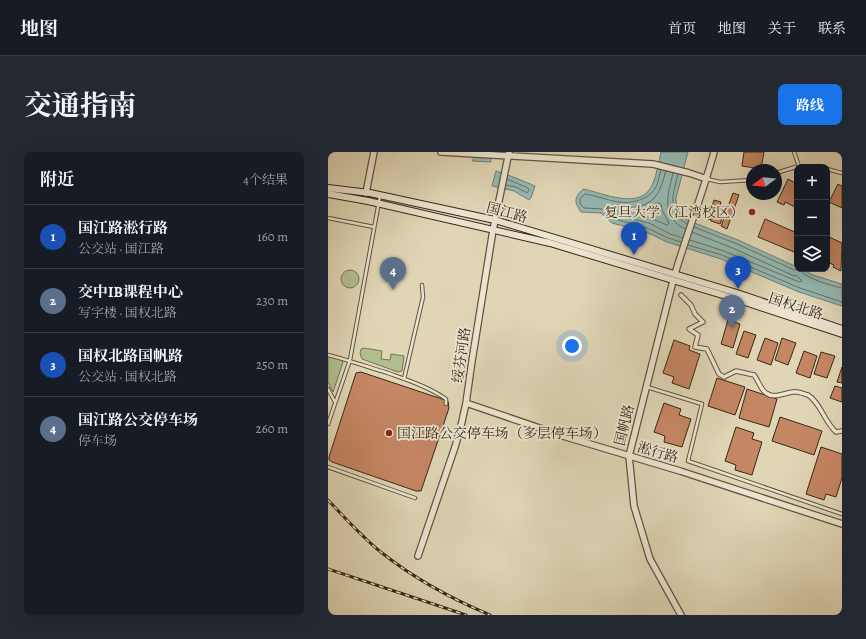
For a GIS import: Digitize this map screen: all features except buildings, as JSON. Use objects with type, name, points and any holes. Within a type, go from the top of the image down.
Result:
[{"type":"main road","name":"国江路","points":[[328,188],[366,193],[495,220],[676,274]]},
{"type":"main road","name":"国江路","points":[[328,194],[550,243],[673,281]]},
{"type":"main road","name":"国权北路","points":[[676,274],[842,329]]},
{"type":"main road","name":"国权北路","points":[[673,281],[738,300],[842,334]]},
{"type":"street","points":[[366,193],[374,152]]},
{"type":"street","points":[[442,152],[493,156],[509,154],[652,164],[683,171],[707,179]]},
{"type":"street","points":[[676,274],[683,246],[707,179],[714,152]]},
{"type":"street","name":"绥芬河路","points":[[418,556],[455,447],[466,403],[493,230],[509,154]]},
{"type":"street","name":"国帆路","points":[[673,281],[629,456],[634,506],[650,559],[681,615]]},
{"type":"street","points":[[681,295],[691,305],[695,314],[703,322],[690,329],[698,335],[695,347],[707,349],[719,374],[724,377],[736,371],[754,375],[765,392],[769,395],[777,396],[795,391],[809,396],[815,401],[831,428],[836,432],[842,431]]},
{"type":"street","name":"淞行路","points":[[466,403],[563,436],[680,471],[842,524]]},
{"type":"lane","points":[[794,152],[798,164]]},
{"type":"lane","points":[[782,171],[794,168]]},
{"type":"lane","points":[[830,170],[842,172]]},
{"type":"lane","points":[[707,179],[720,182],[746,181]]},
{"type":"lane","points":[[328,424],[350,360],[380,196]]},
{"type":"lane","points":[[328,218],[374,227]]},
{"type":"lane","points":[[404,379],[423,297],[422,285]]},
{"type":"lane","points":[[328,355],[350,360],[404,379],[446,398],[446,404]]},
{"type":"lane","points":[[646,386],[702,404],[688,461],[842,514]]},
{"type":"lane","points":[[328,389],[335,403]]},
{"type":"lane","points":[[328,467],[415,498]]},
{"type":"green space","points":[[350,270],[356,273],[359,279],[356,285],[350,288],[344,285],[341,279],[344,273]]},
{"type":"green space","points":[[364,348],[382,351],[381,359],[390,360],[391,354],[404,356],[402,371],[398,372],[362,359],[360,353],[361,349]]},
{"type":"green space","points":[[328,356],[340,359],[343,362],[333,392],[328,382]]},
{"type":"water","points":[[478,152],[490,152],[491,162],[472,161]]},
{"type":"water","points":[[661,152],[688,152],[676,198],[679,210],[687,220],[738,240],[794,266],[794,272],[807,272],[842,284],[842,306],[799,292],[721,259],[667,242],[646,232],[612,223],[601,213],[581,212],[576,203],[578,195],[583,189],[611,197],[632,199],[640,197],[648,192],[658,168]]},
{"type":"water","points":[[496,171],[535,186],[531,198],[529,200],[514,191],[492,186]]},
{"type":"railway","points":[[328,500],[368,541],[407,571],[434,588],[490,615]]},
{"type":"railway","points":[[328,569],[466,615]]},
{"type":"place","name":"复旦大学（江湾校区）","points":[[752,212]]},
{"type":"place","name":"国江路淞行路","points":[[634,255]]},
{"type":"place","name":"国权北路国帆路","points":[[738,289]]},
{"type":"place","name":"国江路公交停车场","points":[[393,290]]},
{"type":"place","name":"交中IB课程中心","points":[[732,328]]},
{"type":"place","name":"国江路公交停车场（多层停车场）","points":[[389,433]]}]
